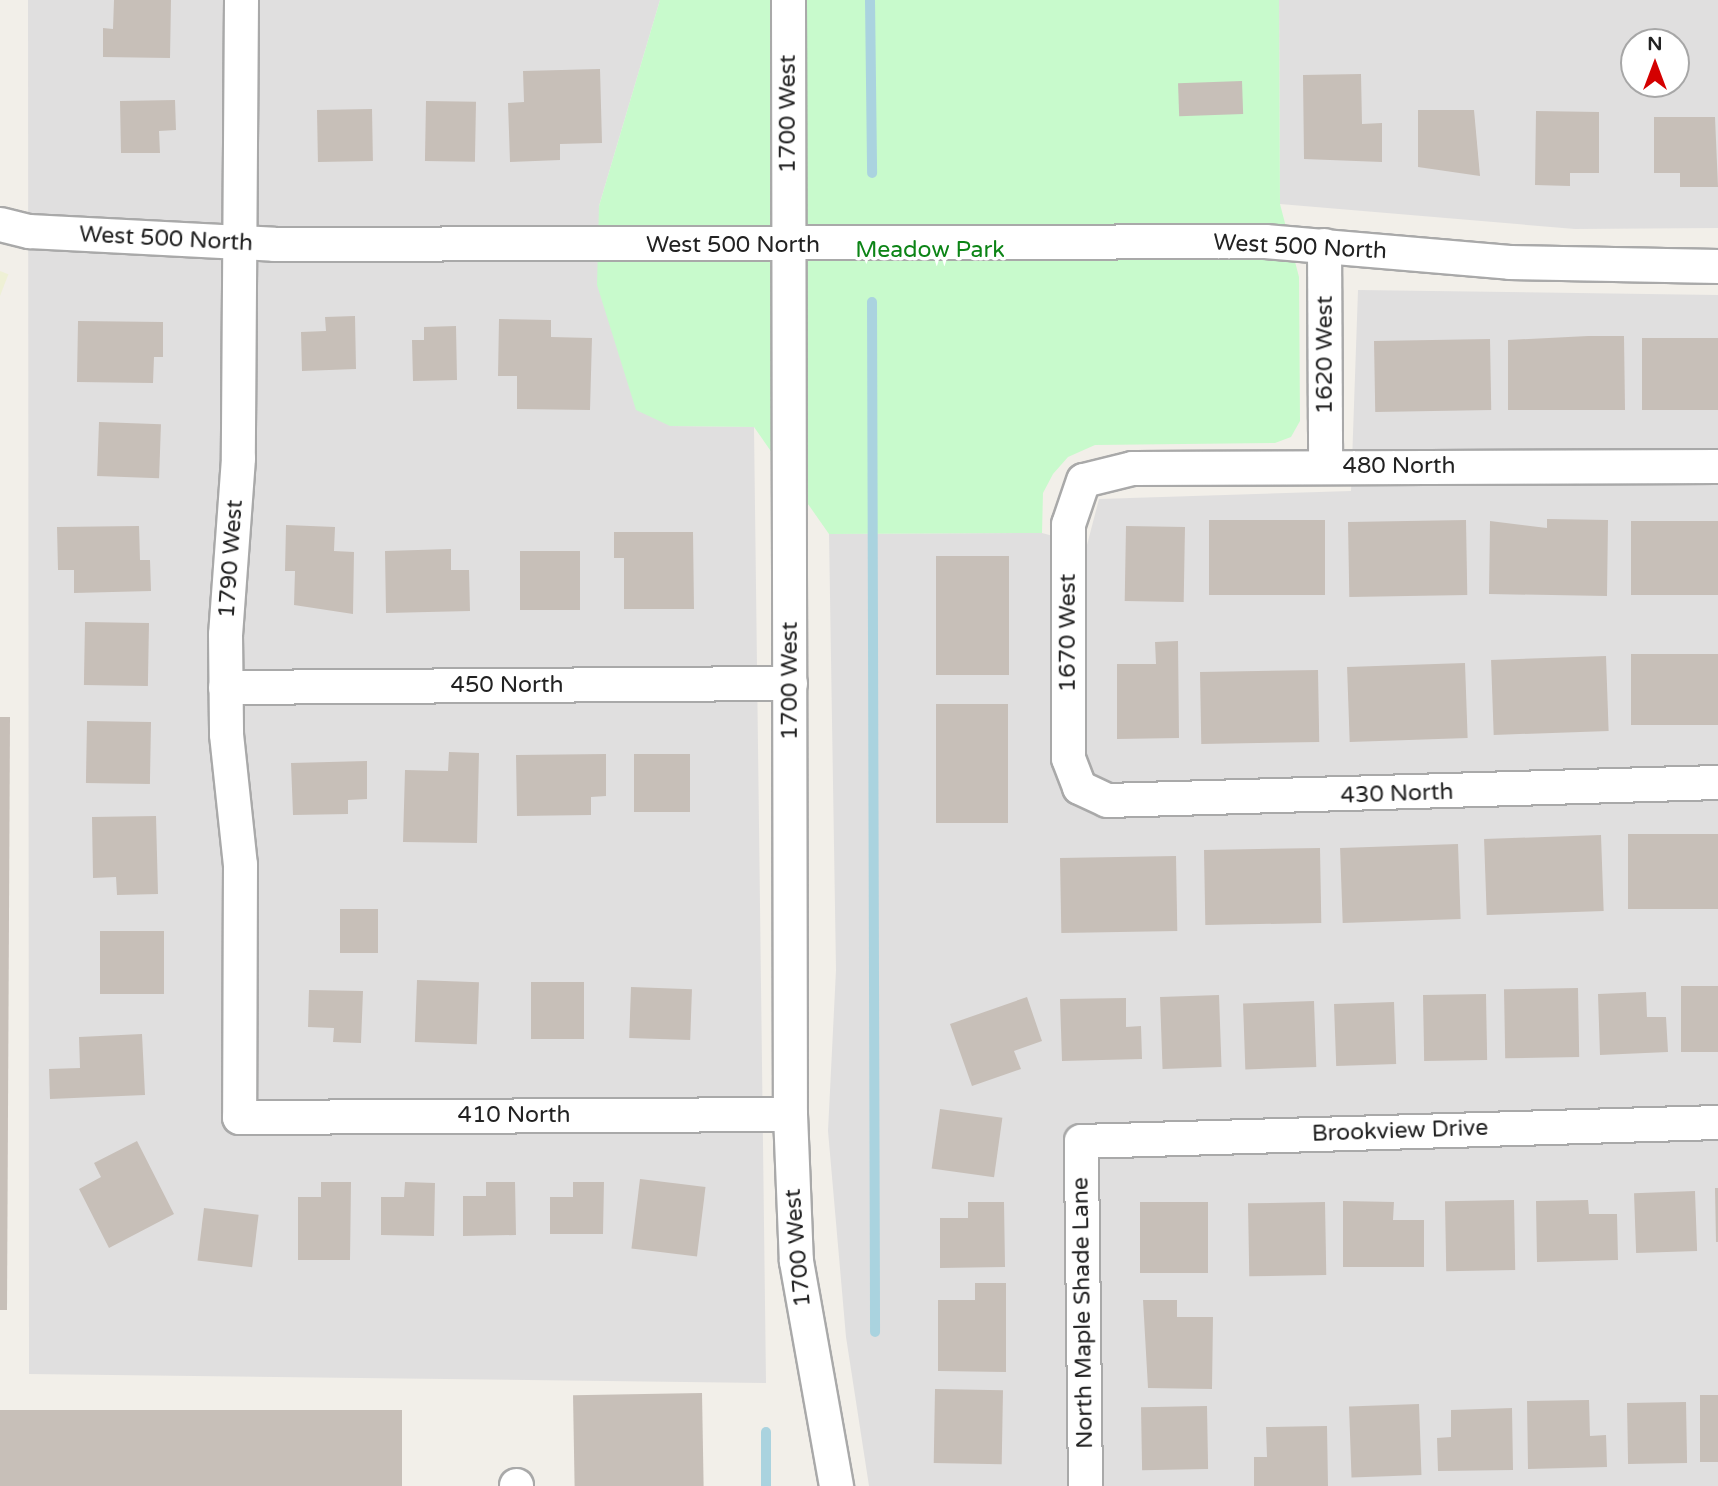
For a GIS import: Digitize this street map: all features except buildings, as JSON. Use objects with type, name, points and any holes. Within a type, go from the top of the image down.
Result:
[{"type":"street","name":"1790 West","points":[[239,1117],[240,864],[225,687],[238,458],[235,243],[241,0]]},
{"type":"street","name":"1700 West","points":[[788,0],[790,1114],[796,1261],[809,1361],[836,1486]]},
{"type":"street","name":"West 500 North","points":[[0,224],[29,231],[235,243],[789,246],[1324,244],[1509,262],[1718,266]]},
{"type":"street","name":"1620 West","points":[[1324,244],[1325,466]]},
{"type":"street","name":"480 North","points":[[1083,480],[1132,468],[1718,466]]},
{"type":"street","name":"1670 West","points":[[1079,787],[1068,758],[1068,524],[1083,480]]},
{"type":"street","name":"450 North","points":[[225,687],[790,683]]},
{"type":"street","name":"430 North","points":[[1079,787],[1107,800],[1718,782]]},
{"type":"street","name":"410 North","points":[[239,1117],[790,1114]]},
{"type":"street","name":"Brookview Drive","points":[[1082,1141],[1718,1122]]},
{"type":"street","name":"North Maple Shade Lane","points":[[1082,1141],[1085,1486]]},
{"type":"shaded area","points":[[28,0],[660,0],[599,206],[670,426],[754,427],[766,1383],[29,1374]]},
{"type":"shaded area","points":[[1279,0],[1718,0],[1718,228],[1575,229],[1280,204]]},
{"type":"shaded area","points":[[1358,290],[1718,295],[1718,1486],[869,1486],[846,1337],[828,1131],[836,970],[829,534],[1042,533],[1087,545],[1099,499],[1351,491]]},
{"type":"green space","name":"Meadow Park","points":[[660,0],[1279,0],[1280,204],[1299,277],[1300,421],[1291,437],[1275,443],[1095,445],[1068,457],[1053,474],[1043,493],[1042,533],[829,534],[754,427],[670,426],[636,410],[597,285],[599,206]]},
{"type":"green space","points":[[0,271],[8,274],[0,296]]},
{"type":"waterway","points":[[870,0],[872,173]]},
{"type":"waterway","points":[[872,302],[875,1332]]},
{"type":"waterway","points":[[766,1432],[766,1486]]}]
